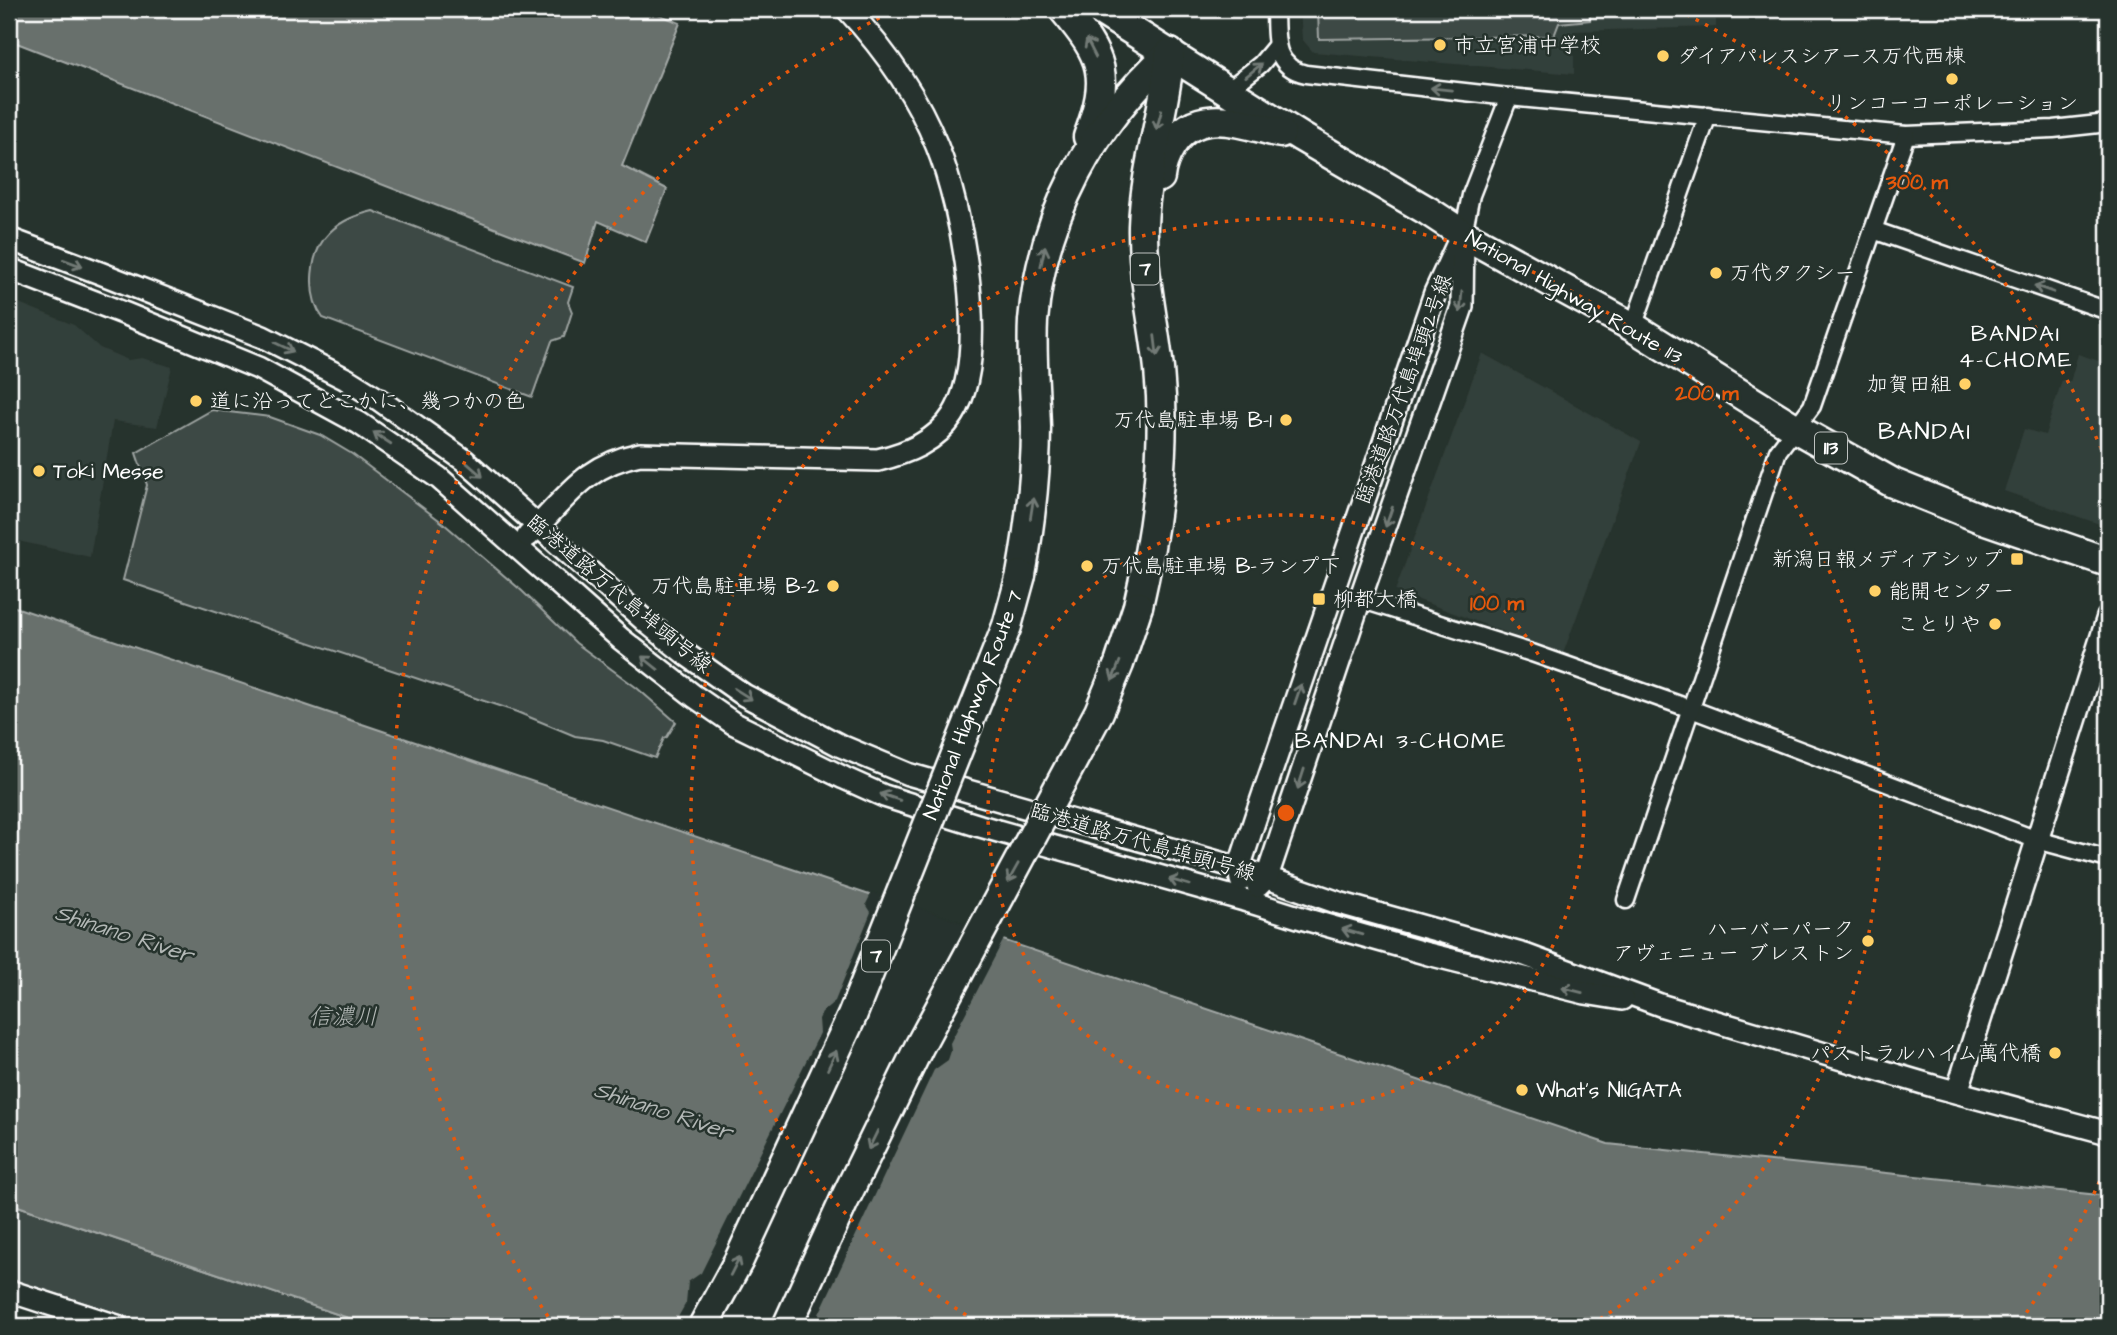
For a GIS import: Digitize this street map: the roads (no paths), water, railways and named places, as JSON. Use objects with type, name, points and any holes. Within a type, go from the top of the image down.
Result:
[{"type":"highway","points":[[1060,204],[1096,115],[1103,86],[1101,70],[1087,38],[1063,9]]},
{"type":"highway","name":"National Highway Route 113","points":[[1098,9],[1301,137],[1428,211],[1462,234],[1633,327],[1795,428],[1893,483],[1980,518],[2108,562]]},
{"type":"highway","name":"National Highway Route 7","points":[[703,1326],[739,1260],[852,1016],[1007,626],[1021,575],[1034,495],[1035,310],[1046,244],[1060,204],[1081,164],[1115,114],[1141,80],[1170,53]]},
{"type":"highway","name":"7","points":[[787,1326],[919,1047],[1094,723],[1119,664],[1138,606],[1151,550],[1160,486],[1162,423],[1143,228],[1150,161],[1167,93],[1170,53]]},
{"type":"highway","points":[[1143,228],[1159,201],[1161,166],[1177,137],[1186,128],[1198,122],[1226,121],[1301,137]]},
{"type":"street","points":[[516,548],[585,478],[603,465],[623,457],[640,454],[878,460],[915,449],[941,429],[953,415],[964,394],[971,365],[968,286],[955,206],[937,145],[915,101],[891,61],[847,9]]},
{"type":"street","points":[[1275,9],[1276,46],[1281,60],[1299,72],[1509,97],[1906,135],[2053,129],[2108,123]]},
{"type":"street","points":[[1228,90],[1261,64],[1276,46]]},
{"type":"street","points":[[1462,234],[1471,195],[1509,97]]},
{"type":"street","points":[[1633,327],[1708,115]]},
{"type":"street","points":[[1626,900],[1778,452],[1812,406],[1906,135]]},
{"type":"street","points":[[1873,230],[2108,311]]},
{"type":"street","name":"臨港道路万代島埠頭2号線","points":[[1244,900],[1268,877],[1360,599],[1462,307],[1462,234]]},
{"type":"street","name":"臨港道路万代島埠頭2号線","points":[[1244,900],[1240,868],[1435,293],[1462,234]]},
{"type":"street","name":"臨港道路万代島埠頭1号線","points":[[9,239],[263,337],[378,398],[464,460],[687,655],[744,695],[814,734],[908,774],[1240,868],[1339,903],[1525,955],[1663,1006],[2108,1133]]},
{"type":"street","name":"臨港道路万代島埠頭1号線","points":[[9,269],[126,313],[258,368],[359,423],[439,478],[621,639],[694,696],[733,723],[884,796],[980,826],[1440,957],[1585,993],[1663,1006]]},
{"type":"street","points":[[1360,599],[1532,653],[1691,709],[2037,840],[2108,859]]},
{"type":"street","points":[[1957,1092],[2108,617]]},
{"type":"street","points":[[9,1290],[117,1326]]},
{"type":"water","points":[[9,9],[646,9],[680,23],[622,166],[667,189],[646,242],[598,221],[585,263],[9,40]]},
{"type":"water","name":"信濃川","points":[[9,605],[1608,1144],[2108,1196],[2108,1326],[372,1326],[9,1203]]},
{"type":"place","name":"市立宮浦中学校","points":[[1440,45]]},
{"type":"place","name":"ダイアパレスシアース万代西棟","points":[[1663,56]]},
{"type":"place","name":"リンコーコーポレーション","points":[[1952,79]]},
{"type":"place","name":"万代タクシー","points":[[1716,273]]},
{"type":"place","name":"加賀田組","points":[[1965,384]]},
{"type":"place","name":"道に沿ってどこかに、幾つかの色","points":[[196,401]]},
{"type":"place","name":"万代島駐車場 B-1","points":[[1286,420]]},
{"type":"place","name":"Toki Messe","points":[[39,471]]},
{"type":"place","name":"新潟日報メディアシップ","points":[[2017,559]]},
{"type":"place","name":"万代島駐車場 B-ランプ下","points":[[1087,566]]},
{"type":"place","name":"万代島駐車場 B-2","points":[[833,586]]},
{"type":"place","name":"能開センター","points":[[1875,591]]},
{"type":"place","name":"柳都大橋","points":[[1319,599]]},
{"type":"place","name":"ことりや","points":[[1995,624]]},
{"type":"place","name":"ハーバーパーク アヴェニュー ブレストン","points":[[1868,941]]},
{"type":"place","name":"パストラルハイム萬代橋","points":[[2055,1053]]},
{"type":"place","name":"What's NIIGATA","points":[[1522,1090]]},
{"type":"district","name":"BANDAI 4-CHOME","points":[[2016,347]]},
{"type":"district","name":"BANDAI","points":[[1925,432]]},
{"type":"district","name":"BANDAI 3-CHOME","points":[[1401,741]]},
{"type":"water label","name":"Shinano River","points":[[124,934]]},
{"type":"water label","name":"Shinano River","points":[[663,1111]]}]
